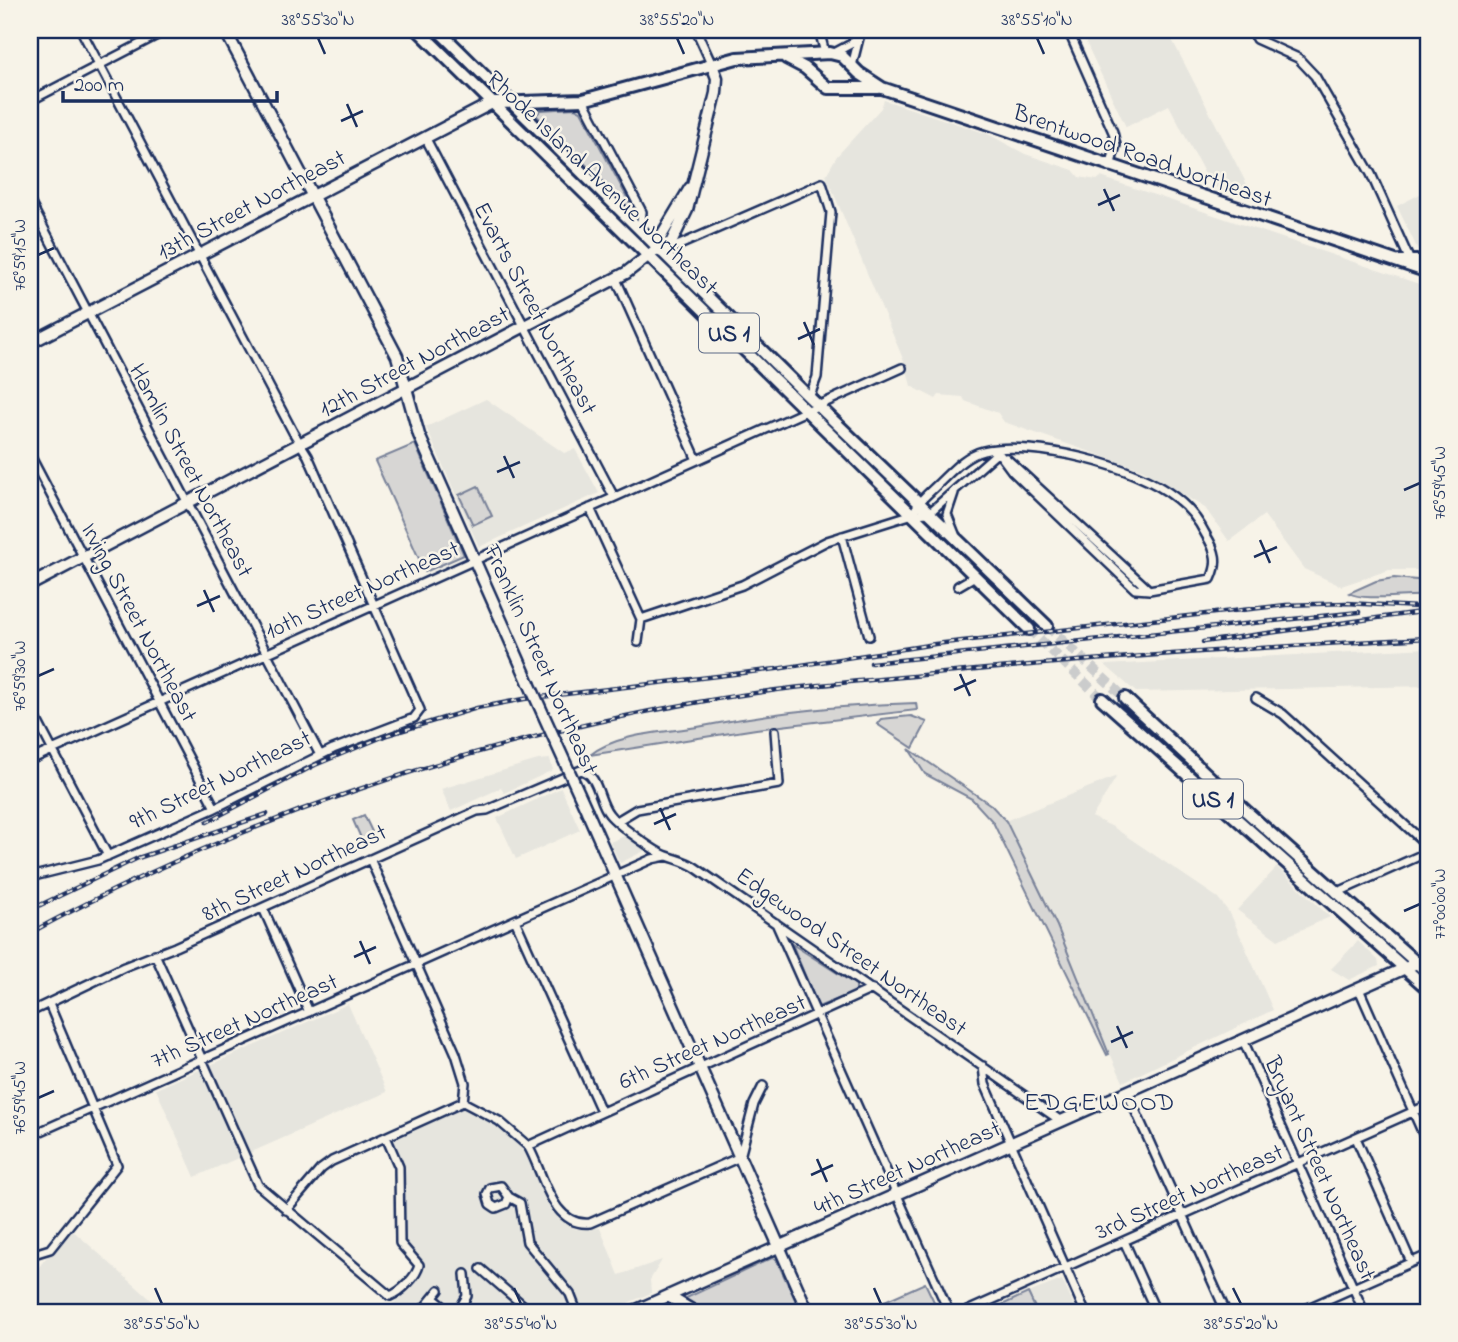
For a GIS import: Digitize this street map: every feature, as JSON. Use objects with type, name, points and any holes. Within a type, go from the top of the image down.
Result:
[{"type":"main road","name":"Rhode Island Avenue Northeast","points":[[429,32],[512,102],[640,229],[657,252]]},
{"type":"main road","name":"Rhode Island Avenue Northeast","points":[[429,32],[492,103],[657,252],[812,404],[1048,626]]},
{"type":"main road","points":[[783,57],[812,74],[825,53]]},
{"type":"main road","points":[[492,103],[583,100],[747,57],[825,53]]},
{"type":"main road","name":"Brentwood Road Northeast","points":[[825,53],[853,67],[882,88],[1110,167],[1390,261],[1412,266]]},
{"type":"main road","points":[[847,87],[853,67]]},
{"type":"main road","name":"Brentwood Road Northeast","points":[[812,74],[823,86],[882,88]]},
{"type":"main road","points":[[1412,266],[1428,261]]},
{"type":"main road","points":[[1412,266],[1428,272]]},
{"type":"main road","points":[[1412,266],[1428,281]]},
{"type":"main road","name":"Rhode Island Avenue Northeast","points":[[812,404],[914,513],[1029,629]]},
{"type":"main road","name":"US 1","points":[[1125,698],[1428,973]]},
{"type":"main road","name":"US 1","points":[[1102,699],[1428,989]]},
{"type":"street","points":[[81,30],[301,443],[376,605]]},
{"type":"street","points":[[30,101],[167,30]]},
{"type":"street","name":"Franklin Street Northeast","points":[[225,30],[390,341],[419,435],[808,1312]]},
{"type":"street","points":[[657,252],[660,238],[690,188],[716,93],[717,78],[696,30]]},
{"type":"street","points":[[819,30],[825,53],[851,44],[860,30]]},
{"type":"street","points":[[853,67],[860,30]]},
{"type":"street","points":[[1068,30],[1115,137],[1110,167]]},
{"type":"street","points":[[1256,39],[1298,58],[1311,70],[1371,174],[1412,266]]},
{"type":"street","points":[[583,100],[595,128],[642,212],[640,229]]},
{"type":"street","name":"13th Street Northeast","points":[[30,343],[492,103]]},
{"type":"street","name":"Evarts Street Northeast","points":[[425,137],[614,497]]},
{"type":"street","name":"12th Street Northeast","points":[[30,585],[616,279],[657,252],[822,183],[831,212],[817,377],[812,404]]},
{"type":"street","name":"Hamlin Street Northeast","points":[[30,202],[320,755]]},
{"type":"street","points":[[616,279],[697,460]]},
{"type":"street","name":"10th Street Northeast","points":[[30,760],[697,460],[812,404],[902,368]]},
{"type":"street","points":[[914,513],[918,502],[962,461],[985,451],[1043,451],[1093,460],[1138,477],[1176,497],[1199,522],[1217,556],[1217,568],[1206,582],[1149,590],[998,452]]},
{"type":"street","points":[[641,619],[742,584],[817,545],[914,513],[929,513],[998,452]]},
{"type":"street","name":"Irving Street Northeast","points":[[30,454],[215,808]]},
{"type":"street","points":[[961,482],[951,498],[947,514],[961,543]]},
{"type":"street","points":[[590,508],[641,619],[638,642]]},
{"type":"street","points":[[842,536],[869,636]]},
{"type":"street","points":[[958,586],[975,576]]},
{"type":"street","name":"9th Street Northeast","points":[[30,877],[108,856],[215,808],[320,755],[414,718],[420,706],[376,605]]},
{"type":"street","points":[[1256,698],[1283,714],[1428,846]]},
{"type":"street","points":[[30,706],[108,856]]},
{"type":"street","points":[[617,821],[636,809],[779,784],[781,778],[775,732]]},
{"type":"street","name":"Edgewood Street Northeast","points":[[576,771],[590,775],[607,811],[617,821],[666,856],[684,859],[1061,1121]]},
{"type":"street","name":"8th Street Northeast","points":[[30,1012],[81,986],[576,771]]},
{"type":"street","points":[[1324,899],[1428,852]]},
{"type":"street","name":"7th Street Northeast","points":[[30,1136],[616,875],[666,856]]},
{"type":"street","points":[[370,859],[456,1054],[465,1083],[463,1102]]},
{"type":"street","points":[[262,908],[310,1012]]},
{"type":"street","points":[[515,920],[601,1111]]},
{"type":"street","points":[[776,923],[949,1312]]},
{"type":"street","points":[[155,954],[258,1185],[386,1294],[396,1294],[419,1270],[419,1265],[400,1243],[399,1167],[386,1137]]},
{"type":"street","name":"4th Street Northeast","points":[[632,1312],[1428,958]]},
{"type":"street","name":"6th Street Northeast","points":[[528,1146],[872,989]]},
{"type":"street","points":[[1359,989],[1428,1145]]},
{"type":"street","points":[[30,1249],[42,1253],[50,1248],[117,1165],[49,1004]]},
{"type":"street","name":"Bryant Street Northeast","points":[[1243,1040],[1364,1312]]},
{"type":"street","points":[[983,1066],[985,1084],[1085,1312]]},
{"type":"street","points":[[463,1102],[499,1121],[528,1146],[562,1215],[577,1223],[594,1222],[740,1157],[754,1104],[763,1086]]},
{"type":"street","points":[[1127,1092],[1226,1312]]},
{"type":"street","points":[[286,1210],[321,1169],[463,1102]]},
{"type":"street","name":"3rd Street Northeast","points":[[965,1312],[1428,1105]]},
{"type":"street","points":[[1356,1138],[1411,1262]]},
{"type":"street","points":[[509,1197],[520,1203],[527,1242],[570,1294],[577,1312]]},
{"type":"street","points":[[1124,1241],[1156,1312]]},
{"type":"street","points":[[1299,1312],[1428,1255]]},
{"type":"street","points":[[481,1269],[531,1312]]},
{"type":"street","points":[[458,1312],[467,1296],[465,1274]]},
{"type":"street","points":[[421,1312],[439,1290]]},
{"type":"street","points":[[668,1296],[695,1312]]},
{"type":"street","points":[[433,1298],[450,1312]]},
{"type":"shaded area","points":[[1080,30],[1167,30],[1255,200],[1211,186],[1169,105],[1126,127]]},
{"type":"shaded area","points":[[884,100],[988,134],[1025,154],[1073,170],[1079,177],[1097,180],[1101,177],[1428,287],[1428,570],[1389,570],[1341,586],[1304,569],[1264,515],[1229,541],[1205,508],[1143,470],[1004,422],[998,413],[965,401],[963,397],[939,395],[936,399],[911,386],[906,366],[826,175],[837,156],[881,108]]},
{"type":"shaded area","points":[[575,108],[581,111],[637,216],[536,115],[541,110]]},
{"type":"shaded area","points":[[1428,190],[1427,252],[1417,248],[1397,206]]},
{"type":"shaded area","points":[[486,399],[564,453],[575,449],[599,493],[479,547],[426,427]]},
{"type":"shaded area","points":[[415,444],[464,555],[425,572],[375,461]]},
{"type":"shaded area","points":[[478,486],[492,516],[473,525],[459,495]]},
{"type":"shaded area","points":[[1394,578],[1428,581],[1428,596],[1365,597],[1349,593],[1376,581]]},
{"type":"shaded area","points":[[1428,648],[1428,686],[1136,692],[1105,665]]},
{"type":"shaded area","points":[[916,703],[917,710],[756,729],[590,755],[601,747],[644,734],[809,710]]},
{"type":"shaded area","points":[[911,716],[927,722],[913,748],[877,724],[881,719]]},
{"type":"shaded area","points":[[909,749],[991,805],[1006,821],[1057,926],[1109,1054],[1107,1055],[993,822],[972,799],[925,774]]},
{"type":"shaded area","points":[[550,759],[553,770],[504,793],[501,788],[451,811],[441,789],[538,760]]},
{"type":"shaded area","points":[[1117,776],[1092,817],[1113,827],[1218,898],[1231,915],[1273,1010],[1123,1082],[1005,821]]},
{"type":"shaded area","points":[[561,788],[580,830],[516,859],[497,818]]},
{"type":"shaded area","points":[[364,815],[376,840],[364,845],[353,820]]},
{"type":"shaded area","points":[[627,835],[646,850],[620,863],[610,842]]},
{"type":"shaded area","points":[[1277,867],[1330,917],[1278,940],[1237,910]]},
{"type":"shaded area","points":[[1358,941],[1378,960],[1379,966],[1349,980],[1331,969]]},
{"type":"shaded area","points":[[792,944],[856,985],[856,992],[818,1007]]},
{"type":"shaded area","points":[[348,1004],[387,1092],[195,1177],[156,1089]]},
{"type":"shaded area","points":[[464,1108],[494,1125],[522,1148],[558,1218],[576,1229],[600,1228],[619,1275],[662,1260],[650,1280],[651,1293],[607,1312],[385,1312],[415,1282],[425,1264],[402,1236],[405,1169],[394,1143],[397,1137]]},
{"type":"shaded area","points":[[70,1228],[165,1312],[30,1312],[30,1278]]},
{"type":"shaded area","points":[[772,1258],[776,1259],[801,1312],[706,1312],[684,1299]]},
{"type":"shaded area","points":[[1062,1280],[1077,1312],[1037,1312],[1028,1293]]},
{"type":"shaded area","points":[[925,1283],[939,1312],[860,1312]]},
{"type":"shaded area","points":[[1028,1293],[1037,1312],[987,1312]]},
{"type":"tunnel","points":[[1047,626],[1125,698]]},
{"type":"tunnel","points":[[1029,629],[1102,699]]},
{"type":"railway","points":[[207,822],[315,765],[387,735],[477,708],[524,699],[776,669],[935,644],[1286,605],[1347,603],[1418,607]]},
{"type":"railway","points":[[1203,642],[1428,611]]},
{"type":"railway","points":[[871,663],[1359,612]]},
{"type":"railway","points":[[30,933],[189,855],[355,790],[526,739],[612,719],[790,688],[1125,657],[1428,638]]},
{"type":"railway","points":[[30,910],[138,858],[267,814]]},
{"type":"district","name":"EDGEWOOD","points":[[1100,1101]]}]
